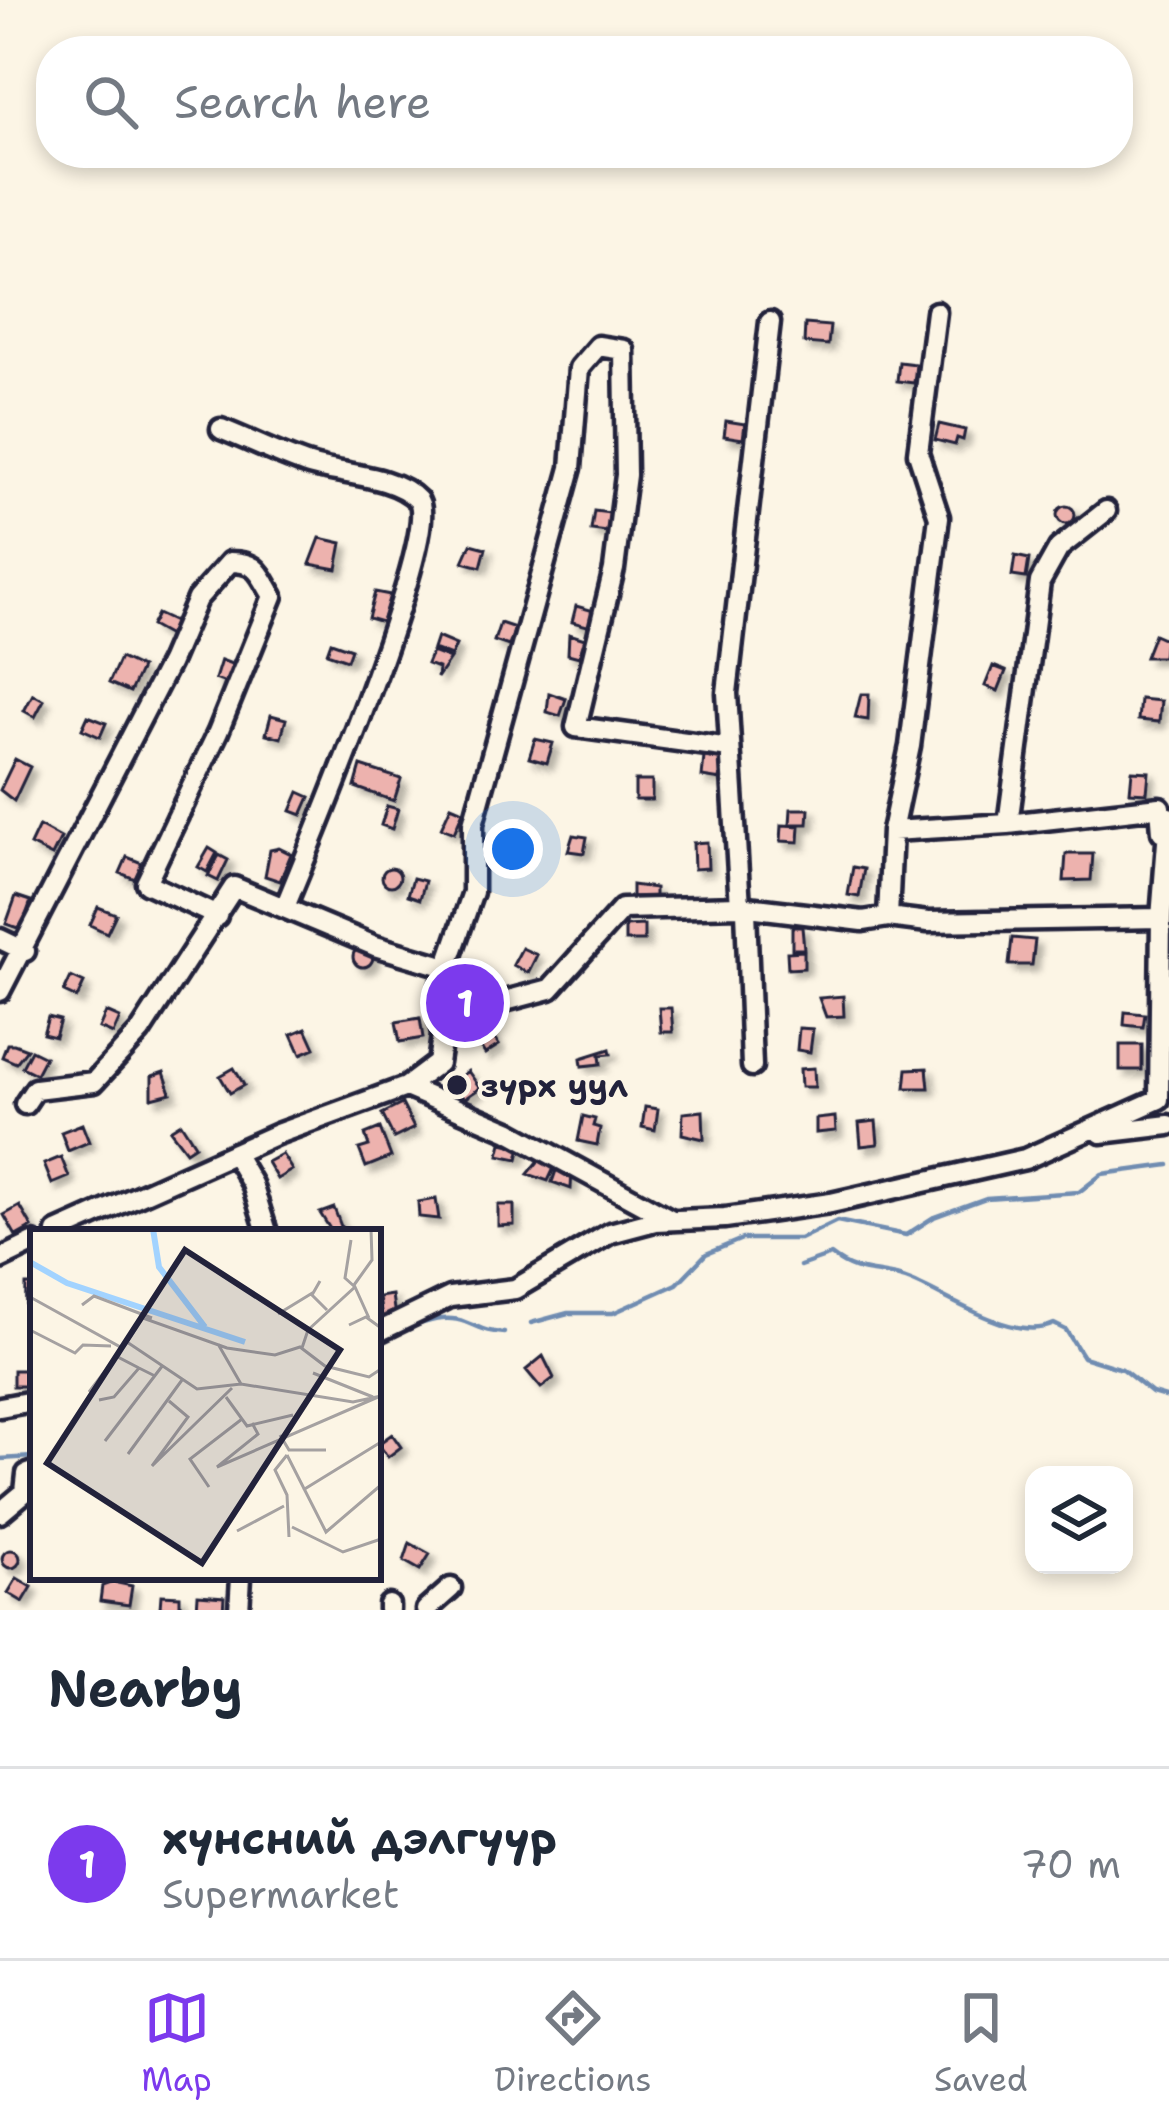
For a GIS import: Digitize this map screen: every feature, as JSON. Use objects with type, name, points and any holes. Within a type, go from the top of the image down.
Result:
[{"type":"street","points":[[888,917],[892,831],[910,746],[939,517],[918,453],[937,312]]},
{"type":"street","points":[[752,1066],[727,693],[770,322]]},
{"type":"street","points":[[64,1229],[234,1153],[406,1088],[438,1063],[442,1036],[437,996],[473,892],[473,824],[571,468],[580,368],[598,346],[624,350],[626,475],[614,569],[576,727],[730,748]]},
{"type":"street","points":[[221,429],[309,465],[386,485],[417,499],[422,508],[420,543],[374,682],[286,907]]},
{"type":"street","points":[[1008,824],[1040,582],[1059,548],[1106,511]]},
{"type":"street","points":[[0,991],[25,951],[196,598],[230,562],[248,562],[260,568],[273,596],[218,732],[146,883],[217,916]]},
{"type":"street","points":[[892,831],[1160,807],[1168,866]]},
{"type":"street","points":[[381,1331],[450,1297],[514,1289],[610,1233],[673,1220],[831,1203],[1025,1159],[1159,1099],[1161,918],[1169,817]]},
{"type":"street","points":[[25,1104],[35,1089],[94,1082],[140,1032],[234,887],[375,946],[446,967]]},
{"type":"street","points":[[442,1036],[505,1001],[550,989],[622,909],[743,908],[862,921],[888,917],[928,922],[1161,918]]},
{"type":"street","points":[[0,939],[25,951]]},
{"type":"street","points":[[406,1088],[509,1130],[673,1220]]},
{"type":"street","points":[[1078,1136],[1169,1125]]},
{"type":"street","points":[[234,1153],[252,1184],[266,1229]]},
{"type":"street","points":[[0,1258],[30,1244]]},
{"type":"street","points":[[0,1407],[30,1402]]},
{"type":"street","points":[[0,1514],[25,1492],[30,1473]]},
{"type":"street","points":[[239,1610],[241,1580]]},
{"type":"street","points":[[426,1610],[451,1588]]},
{"type":"building","points":[[805,324],[830,326],[828,345],[804,343]]},
{"type":"building","points":[[899,362],[916,364],[914,383],[897,381]]},
{"type":"building","points":[[726,421],[745,424],[743,439],[724,436]]},
{"type":"building","points":[[939,424],[965,430],[963,440],[957,438],[955,445],[935,440]]},
{"type":"building","points":[[1066,506],[1075,515],[1066,524],[1057,515]]},
{"type":"building","points":[[594,511],[610,513],[608,532],[591,530]]},
{"type":"building","points":[[320,538],[342,543],[337,569],[310,564]]},
{"type":"building","points":[[471,544],[486,548],[481,567],[463,562]]},
{"type":"building","points":[[1015,556],[1029,559],[1026,578],[1012,576]]},
{"type":"building","points":[[375,592],[390,595],[382,622],[368,618]]},
{"type":"building","points":[[576,606],[594,611],[591,627],[572,622]]},
{"type":"building","points":[[157,614],[176,623],[169,636],[151,626]]},
{"type":"building","points":[[500,623],[515,628],[509,646],[494,641]]},
{"type":"building","points":[[569,634],[585,639],[579,657],[568,654]]},
{"type":"building","points":[[1154,634],[1165,639],[1163,657],[1145,657]]},
{"type":"building","points":[[437,637],[456,645],[451,656],[433,649]]},
{"type":"building","points":[[331,642],[351,649],[347,660],[327,653]]},
{"type":"building","points":[[432,652],[450,659],[437,678],[438,668],[427,664]]},
{"type":"building","points":[[120,658],[141,668],[130,692],[109,683]]},
{"type":"building","points":[[221,660],[237,666],[231,685],[215,679]]},
{"type":"building","points":[[993,666],[1006,671],[998,691],[985,686]]},
{"type":"building","points":[[549,693],[566,699],[560,716],[547,712]]},
{"type":"building","points":[[33,694],[44,700],[35,717],[24,711]]},
{"type":"building","points":[[861,694],[869,694],[868,720],[855,718]]},
{"type":"building","points":[[1140,699],[1161,701],[1159,722],[1138,720]]},
{"type":"building","points":[[271,715],[286,719],[281,738],[266,734]]},
{"type":"building","points":[[88,716],[106,723],[100,737],[82,729]]},
{"type":"building","points":[[535,739],[553,743],[547,763],[529,758]]},
{"type":"building","points":[[704,757],[724,760],[721,780],[702,777]]},
{"type":"building","points":[[15,759],[30,767],[14,801],[0,790]]},
{"type":"building","points":[[361,766],[401,779],[394,801],[355,787]]},
{"type":"building","points":[[1132,771],[1149,772],[1147,793],[1130,792]]},
{"type":"building","points":[[635,781],[652,781],[652,800],[635,800]]},
{"type":"building","points":[[299,792],[310,797],[302,815],[291,811]]},
{"type":"building","points":[[387,806],[398,809],[392,829],[381,825]]},
{"type":"building","points":[[451,806],[463,811],[454,833],[441,828]]},
{"type":"building","points":[[791,809],[809,809],[808,824],[790,824]]},
{"type":"building","points":[[782,825],[800,826],[799,842],[781,841]]},
{"type":"building","points":[[39,826],[61,838],[52,856],[30,845]]},
{"type":"building","points":[[573,835],[587,837],[584,853],[568,851]]},
{"type":"building","points":[[707,842],[708,868],[694,869],[693,843]]},
{"type":"building","points":[[209,848],[217,853],[207,872],[198,867]]},
{"type":"building","points":[[279,848],[291,854],[280,881],[265,876],[270,850]]},
{"type":"building","points":[[1066,854],[1093,854],[1091,880],[1064,881]]},
{"type":"building","points":[[219,855],[228,860],[218,881],[208,876]]},
{"type":"building","points":[[127,857],[142,863],[135,879],[120,873]]},
{"type":"building","points":[[853,867],[864,869],[859,897],[848,895]]},
{"type":"building","points":[[391,868],[400,877],[391,886],[382,877]]},
{"type":"building","points":[[413,878],[425,881],[420,899],[408,895]]},
{"type":"building","points":[[632,885],[655,888],[655,897],[632,897]]},
{"type":"building","points":[[16,896],[31,901],[21,929],[6,924]]},
{"type":"building","points":[[98,907],[116,914],[107,933],[90,925]]},
{"type":"building","points":[[644,925],[644,941],[625,941],[625,926]]},
{"type":"building","points":[[792,927],[802,927],[804,949],[792,949]]},
{"type":"building","points":[[1012,938],[1035,940],[1032,965],[1009,965]]},
{"type":"building","points":[[363,947],[373,957],[363,967],[353,957]]},
{"type":"building","points":[[522,948],[537,955],[528,973],[513,965]]},
{"type":"building","points":[[804,951],[804,968],[788,969],[787,952]]},
{"type":"building","points":[[71,977],[84,983],[77,998],[64,992]]},
{"type":"building","points":[[843,996],[844,1016],[826,1017],[819,998]]},
{"type":"building","points":[[659,1008],[671,1008],[673,1032],[661,1032]]},
{"type":"building","points":[[106,1012],[120,1018],[113,1034],[99,1028]]},
{"type":"building","points":[[1125,1012],[1145,1014],[1143,1027],[1124,1025]]},
{"type":"building","points":[[48,1017],[60,1020],[55,1037],[43,1034]]},
{"type":"building","points":[[420,1018],[423,1038],[400,1042],[396,1022]]},
{"type":"building","points":[[485,1025],[499,1045],[485,1054],[472,1034]]},
{"type":"building","points":[[306,1028],[315,1048],[301,1054],[292,1034]]},
{"type":"building","points":[[799,1028],[813,1029],[810,1052],[797,1050]]},
{"type":"building","points":[[7,1044],[27,1049],[16,1063],[2,1057]]},
{"type":"building","points":[[1120,1045],[1142,1045],[1142,1070],[1120,1070]]},
{"type":"building","points":[[610,1049],[611,1054],[600,1055],[601,1064],[582,1066],[581,1058]]},
{"type":"building","points":[[31,1050],[45,1057],[36,1074],[22,1067]]},
{"type":"building","points":[[234,1068],[244,1085],[230,1093],[220,1076]]},
{"type":"building","points":[[814,1068],[815,1087],[801,1087],[800,1069]]},
{"type":"building","points":[[927,1068],[929,1088],[905,1088],[907,1069]]},
{"type":"building","points":[[468,1071],[480,1088],[464,1099],[452,1082]]},
{"type":"building","points":[[164,1072],[171,1093],[152,1098],[152,1076]]},
{"type":"building","points":[[402,1104],[414,1128],[394,1138],[382,1114]]},
{"type":"building","points":[[645,1107],[658,1109],[655,1130],[642,1127]]},
{"type":"building","points":[[703,1111],[704,1139],[682,1134],[683,1113]]},
{"type":"building","points":[[583,1116],[595,1119],[593,1126],[600,1128],[597,1145],[578,1141]]},
{"type":"building","points":[[835,1117],[836,1131],[816,1133],[816,1119]]},
{"type":"building","points":[[876,1121],[878,1144],[861,1146],[859,1123]]},
{"type":"building","points":[[181,1123],[195,1145],[186,1151],[170,1130]]},
{"type":"building","points":[[82,1124],[89,1142],[68,1151],[61,1132]]},
{"type":"building","points":[[380,1128],[391,1157],[366,1167],[359,1149],[369,1146],[365,1134]]},
{"type":"building","points":[[502,1143],[521,1147],[518,1159],[499,1155]]},
{"type":"building","points":[[282,1154],[292,1170],[277,1179],[267,1162]]},
{"type":"building","points":[[61,1157],[69,1177],[52,1184],[44,1164]]},
{"type":"building","points":[[541,1158],[556,1164],[548,1181],[528,1174]]},
{"type":"building","points":[[558,1165],[572,1170],[571,1189],[552,1182]]},
{"type":"building","points":[[436,1199],[439,1219],[419,1217],[418,1202]]},
{"type":"building","points":[[498,1205],[514,1205],[514,1225],[498,1226]]},
{"type":"building","points":[[20,1206],[32,1227],[16,1236],[4,1215]]},
{"type":"building","points":[[334,1208],[342,1229],[330,1229],[320,1213]]},
{"type":"building","points":[[26,1285],[30,1285],[30,1323],[25,1323]]},
{"type":"building","points":[[392,1295],[395,1317],[382,1319],[381,1297]]},
{"type":"building","points":[[543,1356],[554,1378],[541,1388],[526,1370]]},
{"type":"building","points":[[13,1370],[30,1370],[30,1386],[13,1386]]},
{"type":"building","points":[[392,1434],[401,1447],[388,1457],[381,1442]]},
{"type":"building","points":[[410,1543],[430,1554],[420,1570],[404,1561]]},
{"type":"building","points":[[11,1550],[20,1559],[11,1568],[2,1559]]},
{"type":"building","points":[[17,1578],[32,1587],[23,1602],[8,1593]]},
{"type":"building","points":[[113,1582],[132,1586],[129,1605],[100,1601],[102,1586]]},
{"type":"building","points":[[161,1595],[180,1596],[180,1609],[160,1608]]},
{"type":"building","points":[[198,1595],[224,1597],[223,1610],[197,1610]]},
{"type":"waterway","points":[[531,1323],[568,1313],[613,1313],[677,1284],[706,1254],[742,1239],[800,1239],[837,1221],[906,1235],[934,1217],[986,1198],[1079,1192],[1102,1174],[1169,1165]]},
{"type":"waterway","points":[[800,1266],[831,1255],[851,1267],[911,1281],[1001,1323],[1038,1328],[1054,1324],[1066,1330],[1083,1357],[1122,1369],[1152,1393],[1169,1398]]},
{"type":"waterway","points":[[381,1342],[443,1319],[504,1333]]},
{"type":"waterway","points":[[0,1459],[30,1457]]},
{"type":"place","name":"хүнсний дэлгүүр","points":[[465,1003]]},
{"type":"place","name":"зүрх уул","points":[[457,1085]]}]
